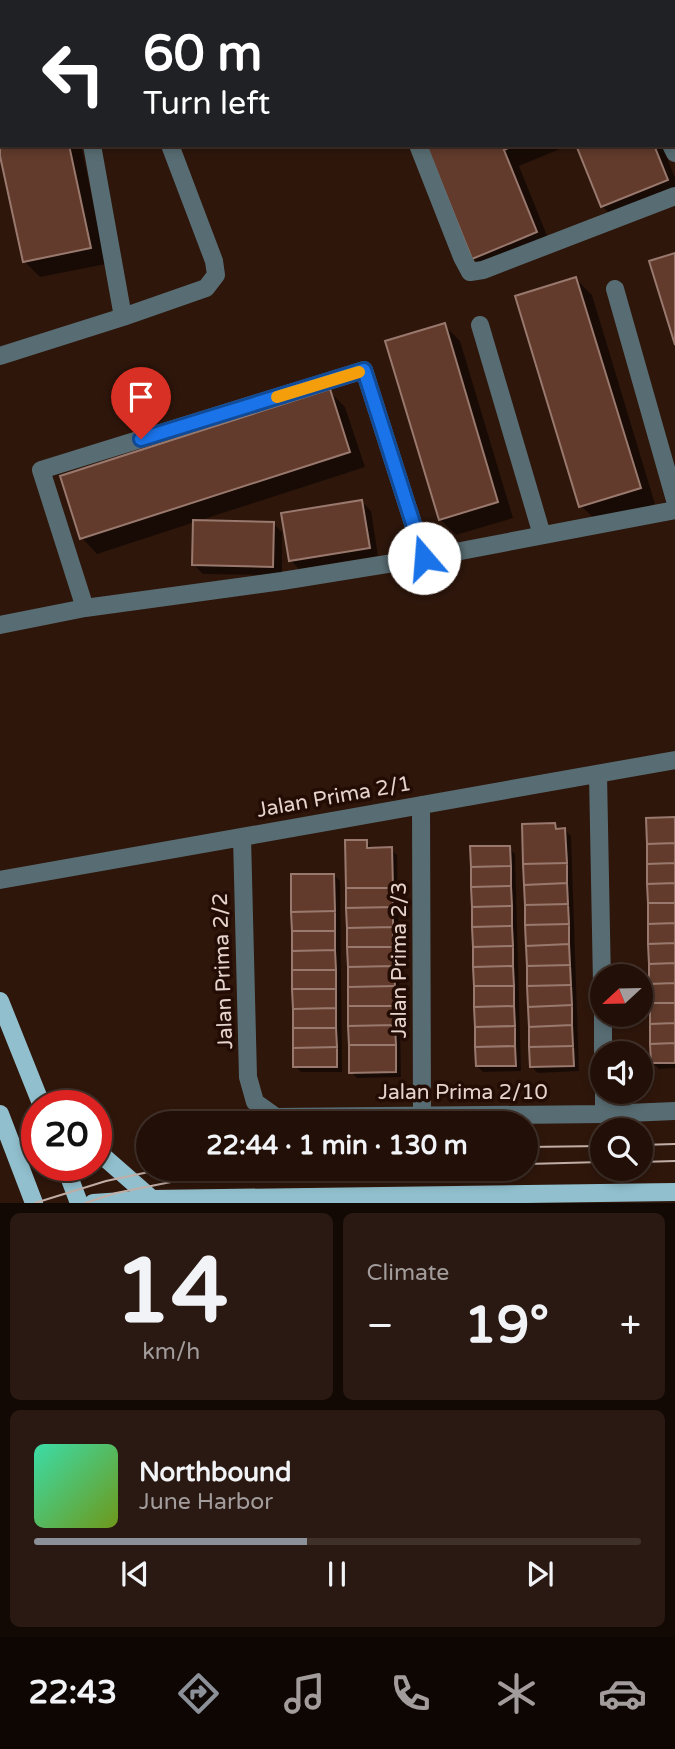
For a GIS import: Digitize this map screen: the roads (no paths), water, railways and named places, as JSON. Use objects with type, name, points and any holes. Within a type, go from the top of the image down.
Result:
[{"type":"main road","points":[[0,1000],[36,1090]]},
{"type":"main road","points":[[32,1080],[40,1090]]},
{"type":"main road","points":[[0,1146],[2,1119]]},
{"type":"main road","points":[[2,1119],[34,1203]]},
{"type":"main road","points":[[112,1164],[152,1199]]},
{"type":"main road","points":[[71,1181],[79,1203]]},
{"type":"main road","points":[[93,1203],[152,1199],[675,1192]]},
{"type":"street","points":[[92,147],[122,317]]},
{"type":"street","points":[[0,356],[206,288],[216,275],[214,261],[171,147]]},
{"type":"street","points":[[419,147],[470,272],[483,270],[675,196]]},
{"type":"street","points":[[615,289],[675,500]]},
{"type":"street","points":[[480,325],[542,535]]},
{"type":"street","points":[[85,608],[41,470],[364,370],[424,558]]},
{"type":"street","points":[[0,625],[85,608],[282,582],[424,558],[675,510]]},
{"type":"street","name":"Jalan Prima 2/1","points":[[0,880],[675,760]]},
{"type":"street","points":[[598,774],[602,964]]},
{"type":"street","name":"Jalan Prima 2/3","points":[[421,805],[422,1111]]},
{"type":"street","name":"Jalan Prima 2/2","points":[[242,837],[248,1077],[255,1102]]},
{"type":"street","name":"Jalan Prima 2/10","points":[[255,1102],[268,1111]]},
{"type":"street","points":[[604,1104],[604,1114]]},
{"type":"street","name":"Jalan Prima 2/10","points":[[538,1114],[675,1111]]},
{"type":"tram line","points":[[653,1145],[675,1144]]},
{"type":"tram line","points":[[538,1147],[590,1146]]},
{"type":"tram line","points":[[653,1162],[675,1161]]},
{"type":"tram line","points":[[538,1164],[590,1162]]},
{"type":"tram line","points":[[35,1203],[136,1175]]},
{"type":"tram line","points":[[85,1203],[116,1193],[176,1181]]}]
